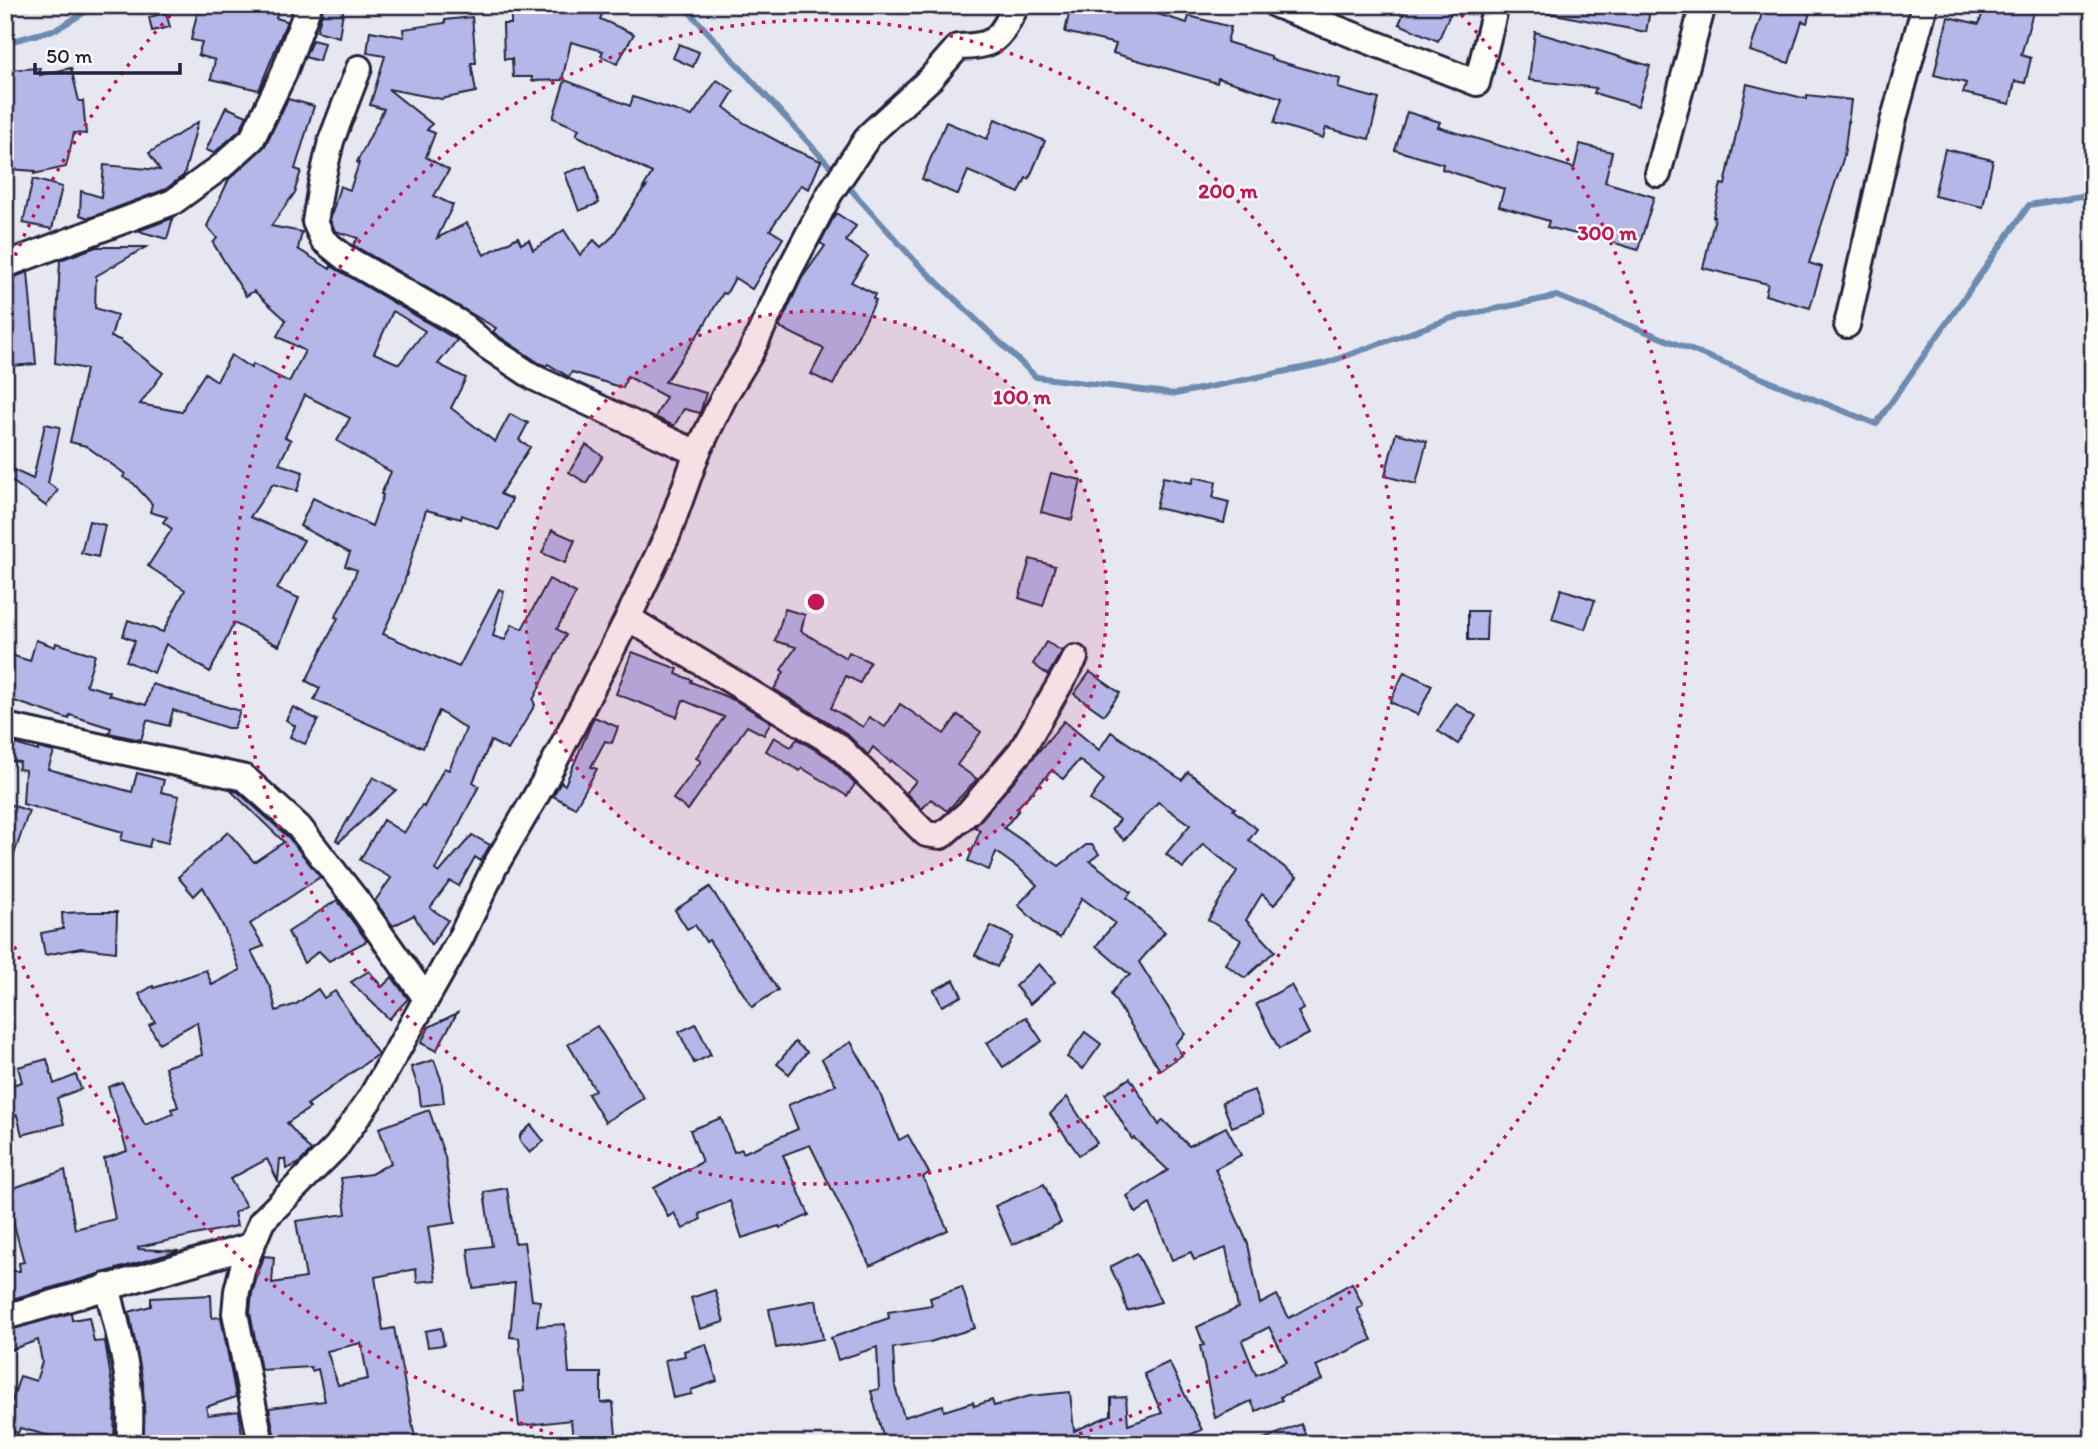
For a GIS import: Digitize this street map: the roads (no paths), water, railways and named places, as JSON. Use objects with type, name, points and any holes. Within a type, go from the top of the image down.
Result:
[{"type":"street","points":[[5,265],[173,202],[222,166],[251,139],[283,75],[309,5]]},
{"type":"street","points":[[261,1444],[235,1313],[237,1291],[250,1246],[262,1221],[337,1146],[370,1099],[460,939],[494,868],[550,771],[628,618],[668,534],[697,453],[830,193],[870,134],[930,79],[958,47],[984,47],[1002,33],[1017,5]]},
{"type":"street","points":[[1276,5],[1477,83],[1496,5]]},
{"type":"street","points":[[1658,174],[1703,5]]},
{"type":"street","points":[[1847,325],[1893,122],[1926,5]]},
{"type":"street","points":[[359,68],[331,141],[321,185],[315,222],[323,240],[344,257],[461,324],[488,347],[535,378],[697,453]]},
{"type":"street","points":[[628,618],[838,746],[926,834],[941,836],[969,812],[1021,751],[1075,657]]},
{"type":"street","points":[[5,726],[245,778],[299,827],[357,901],[425,998]]},
{"type":"street","points":[[5,1317],[250,1246]]},
{"type":"street","points":[[107,1286],[127,1368],[131,1425],[129,1444]]},
{"type":"waterway","points":[[5,43],[57,29],[97,5]]},
{"type":"waterway","points":[[683,5],[838,175]]},
{"type":"waterway","points":[[845,183],[915,261],[1036,377],[1175,394],[1326,363],[1452,318],[1557,296],[1876,424],[2029,205],[2093,194]]}]
